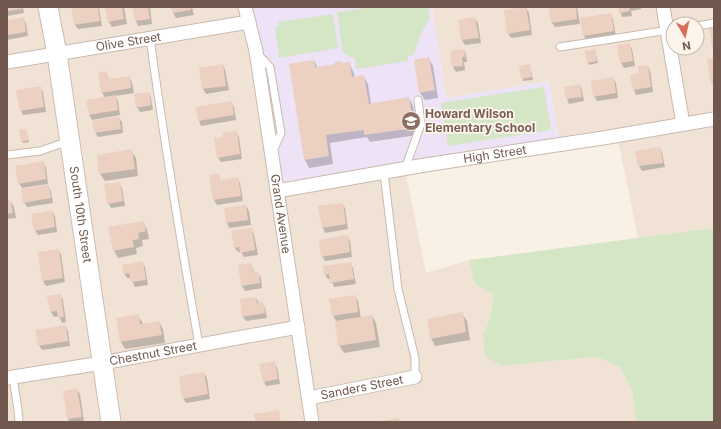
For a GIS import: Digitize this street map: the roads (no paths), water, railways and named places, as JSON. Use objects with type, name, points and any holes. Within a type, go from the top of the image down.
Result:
[{"type":"street","name":"South 10th Street","points":[[48,7],[57,54],[111,422]]},
{"type":"street","name":"Grand Avenue","points":[[246,7],[256,51],[312,422]]},
{"type":"street","name":"Olive Street","points":[[7,62],[249,22]]},
{"type":"street","points":[[674,56],[683,124]]},
{"type":"street","name":"High Street","points":[[277,191],[714,119]]},
{"type":"street","name":"Chestnut Street","points":[[10,377],[102,363],[298,327]]},
{"type":"street","name":"Sanders Street","points":[[309,398],[415,377]]},
{"type":"lane","points":[[560,47],[665,31]]},
{"type":"lane","points":[[150,38],[182,251],[199,345]]},
{"type":"lane","points":[[405,169],[421,124],[418,100]]},
{"type":"lane","points":[[7,155],[40,151],[70,140]]},
{"type":"lane","points":[[384,173],[398,289],[415,358],[415,377]]},
{"type":"lane","points":[[10,377],[18,410],[19,422]]},
{"type":"place","name":"Howard Wilson Elementary School","points":[[411,121]]}]
